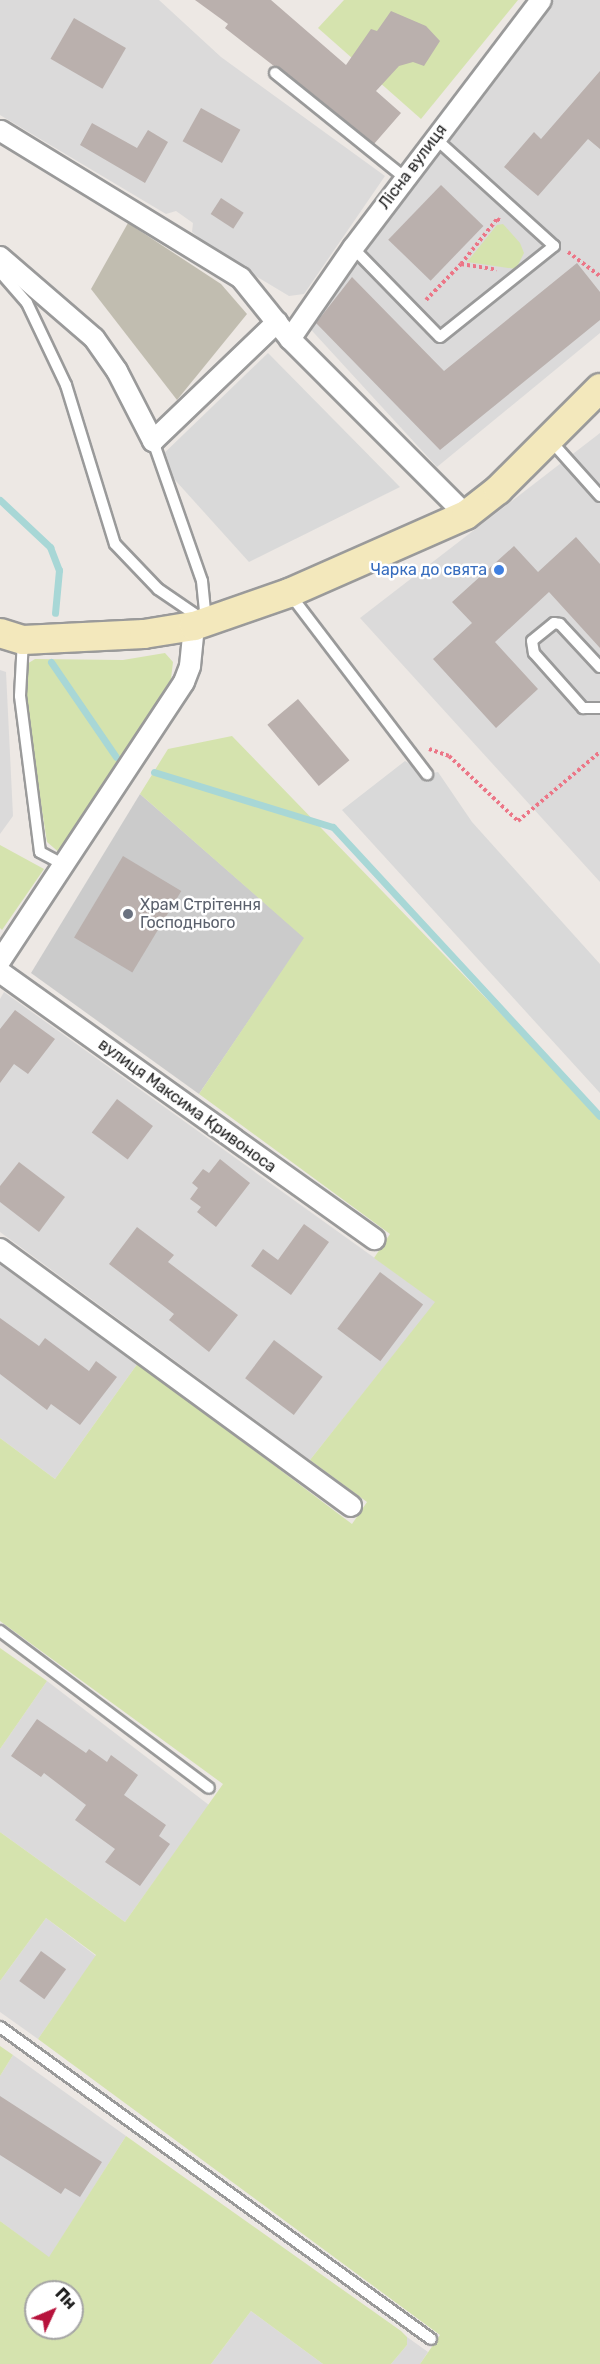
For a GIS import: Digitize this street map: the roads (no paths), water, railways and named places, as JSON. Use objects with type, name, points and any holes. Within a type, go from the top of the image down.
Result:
[{"type":"main road","points":[[12,637],[144,634],[200,624],[289,593],[466,515],[498,490],[600,388]]},
{"type":"street","name":"Лісна вулиця","points":[[290,339],[353,248],[541,0]]},
{"type":"street","points":[[1,131],[241,278],[290,339],[466,515]]},
{"type":"street","points":[[0,258],[94,338],[117,371],[153,441],[277,322]]},
{"type":"street","points":[[0,961],[66,866],[184,682],[200,624]]},
{"type":"street","name":"вулиця Максима Кривоноса","points":[[0,972],[374,1239]]},
{"type":"street","points":[[0,1249],[351,1506]]},
{"type":"lane","points":[[275,73],[405,178]]},
{"type":"lane","points":[[353,248],[440,337],[554,246],[435,138]]},
{"type":"lane","points":[[0,272],[27,303],[66,385],[115,544],[158,590],[200,624]]},
{"type":"lane","points":[[549,438],[600,496]]},
{"type":"lane","points":[[153,441],[202,581],[200,624]]},
{"type":"lane","points":[[289,593],[427,774]]},
{"type":"lane","points":[[600,667],[560,624],[554,623],[532,641],[534,653],[583,708],[600,708]]},
{"type":"lane","points":[[12,637],[40,852],[66,866]]},
{"type":"lane","points":[[0,1631],[209,1788]]},
{"type":"lane","points":[[0,2027],[431,2339]]},
{"type":"waterway","points":[[0,500],[50,547],[59,570],[55,613]]},
{"type":"waterway","points":[[51,662],[116,757]]},
{"type":"waterway","points":[[154,772],[333,827],[600,1116]]},
{"type":"place","name":"Чарка до свята","points":[[499,570]]},
{"type":"place","name":"Храм Стрітення Господнього","points":[[128,914]]}]
